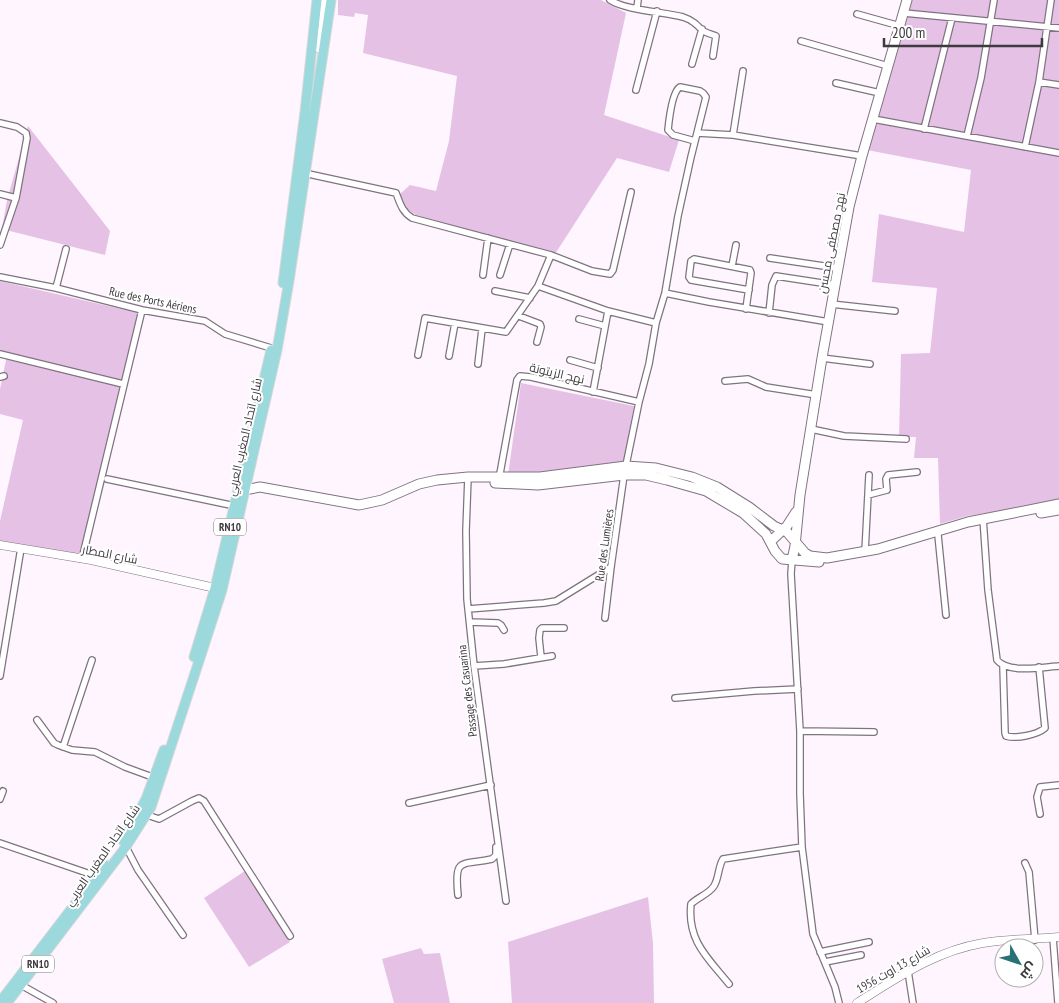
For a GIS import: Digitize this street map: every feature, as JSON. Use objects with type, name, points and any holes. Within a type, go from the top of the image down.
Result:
[{"type":"main road","name":"شارع اتحاد المغرب العربي","points":[[0,1002],[122,842],[156,792],[222,590],[271,348],[284,272],[305,112],[317,0]]},
{"type":"main road","name":"شارع اتحاد المغرب العربي","points":[[244,477],[277,350],[331,0]]},
{"type":"main road","name":"نهج مصطفى محسن","points":[[782,530],[794,517],[800,495],[837,268],[849,207],[907,0]]},
{"type":"main road","points":[[242,488],[260,487],[359,505],[382,500],[427,482],[465,479],[538,485],[656,468],[709,483],[791,536],[808,555],[822,558],[865,552],[945,528],[1059,504]]},
{"type":"main road","points":[[625,471],[689,485],[706,491],[743,513],[771,541],[773,549],[782,559],[792,560],[827,562],[854,558],[897,548],[983,521],[1059,510]]},
{"type":"main road","points":[[244,477],[260,487]]},
{"type":"main road","name":"شارع اتحاد المغرب العربي","points":[[7,1003],[126,846],[143,813],[215,588],[235,506],[242,488]]},
{"type":"main road","name":"نهج مصطفى محسن","points":[[792,560],[796,543],[800,495]]},
{"type":"main road","points":[[771,541],[782,530]]},
{"type":"street","points":[[314,113],[325,0]]},
{"type":"street","points":[[610,0],[618,5],[657,11],[691,20],[700,26],[702,30],[716,36],[713,56]]},
{"type":"street","points":[[637,8],[638,0]]},
{"type":"street","points":[[966,136],[981,78],[994,0]]},
{"type":"street","points":[[1026,147],[1052,0]]},
{"type":"street","points":[[636,90],[657,11]]},
{"type":"street","points":[[904,13],[1059,28]]},
{"type":"street","points":[[857,14],[900,26]]},
{"type":"street","points":[[924,129],[952,18]]},
{"type":"street","points":[[692,64],[702,30]]},
{"type":"street","points":[[800,41],[888,66]]},
{"type":"street","points":[[733,135],[743,71]]},
{"type":"street","points":[[1039,82],[1059,85]]},
{"type":"street","points":[[836,83],[880,93]]},
{"type":"street","name":"Rue des Lumières","points":[[605,618],[625,471],[656,323],[665,293],[678,216],[706,97],[700,91],[680,87],[676,90],[674,96],[668,130],[673,135],[695,141]]},
{"type":"street","points":[[873,120],[1059,153]]},
{"type":"street","points":[[0,123],[18,127],[26,134],[27,138],[16,198],[0,245]]},
{"type":"street","points":[[697,132],[733,135],[862,156]]},
{"type":"street","points":[[304,173],[396,193],[402,210],[412,218],[551,255],[592,271],[611,273],[631,192]]},
{"type":"street","points":[[0,194],[16,198]]},
{"type":"street","points":[[483,275],[488,238]]},
{"type":"street","points":[[500,275],[510,244]]},
{"type":"street","points":[[732,266],[736,245]]},
{"type":"street","points":[[56,288],[66,250]]},
{"type":"street","points":[[418,355],[425,318],[506,332],[538,286],[551,255]]},
{"type":"street","points":[[770,258],[837,268]]},
{"type":"street","points":[[746,308],[749,290],[750,270],[694,259],[691,261],[689,277],[691,280],[749,290]]},
{"type":"street","points":[[769,313],[772,285],[776,276],[835,285]]},
{"type":"street","name":"Rue des Ports Aériens","points":[[0,277],[56,288],[142,310],[205,321],[225,334],[271,348]]},
{"type":"street","points":[[538,286],[608,311],[656,323]]},
{"type":"street","points":[[495,291],[530,298]]},
{"type":"street","points":[[665,293],[769,313],[829,322]]},
{"type":"street","points":[[832,304],[896,310]]},
{"type":"street","points":[[82,560],[142,310]]},
{"type":"street","points":[[593,392],[608,311]]},
{"type":"street","points":[[518,316],[540,324],[537,342]]},
{"type":"street","points":[[579,319],[605,326]]},
{"type":"street","points":[[449,356],[455,323]]},
{"type":"street","points":[[478,364],[482,329]]},
{"type":"street","points":[[0,354],[123,384]]},
{"type":"street","points":[[822,358],[870,364]]},
{"type":"street","points":[[570,360],[598,368]]},
{"type":"street","name":"نهج الزيتونة","points":[[498,481],[518,377],[522,375],[639,402]]},
{"type":"street","points":[[725,381],[748,379],[766,387],[817,395]]},
{"type":"street","points":[[812,429],[844,436],[906,439]]},
{"type":"street","points":[[868,495],[887,490],[886,479],[888,476],[917,472]]},
{"type":"street","points":[[865,552],[869,475]]},
{"type":"street","points":[[107,479],[235,506]]},
{"type":"street","name":"Passage des Casuarina","points":[[465,479],[468,609],[485,753],[506,901]]},
{"type":"street","points":[[983,521],[992,624],[997,660],[1002,666],[1006,736],[1011,737],[1039,732],[1045,728],[1039,667]]},
{"type":"street","points":[[938,535],[946,615]]},
{"type":"street","name":"شارع المطار","points":[[0,545],[215,588]]},
{"type":"street","points":[[0,676],[21,548]]},
{"type":"street","points":[[792,560],[791,574],[800,731],[802,847],[813,934],[839,1003]]},
{"type":"street","points":[[468,609],[556,601],[611,567]]},
{"type":"street","points":[[470,622],[498,623],[504,630]]},
{"type":"street","points":[[541,657],[540,630],[542,628],[564,628]]},
{"type":"street","points":[[474,666],[504,664],[552,656]]},
{"type":"street","points":[[62,747],[92,660]]},
{"type":"street","points":[[1002,666],[1017,668],[1059,666]]},
{"type":"street","points":[[676,698],[754,690],[798,689]]},
{"type":"street","points":[[37,720],[54,743],[62,747],[95,752],[125,767],[155,778]]},
{"type":"street","points":[[800,731],[874,732]]},
{"type":"street","points":[[409,803],[490,785],[496,855],[492,859],[464,863],[459,866],[457,871],[458,895]]},
{"type":"street","points":[[1040,814],[1037,798],[1040,787],[1059,785]]},
{"type":"street","points":[[0,799],[3,791]]},
{"type":"street","points":[[143,813],[159,819],[192,800],[199,798],[204,801],[290,936]]},
{"type":"street","points":[[0,843],[96,876]]},
{"type":"street","points":[[126,846],[138,870],[183,935]]},
{"type":"street","points":[[729,984],[709,961],[692,933],[691,904],[711,890],[715,884],[723,859],[802,847]]},
{"type":"street","points":[[1025,863],[1029,872],[1035,938]]},
{"type":"street","points":[[1056,937],[1058,1003]]},
{"type":"street","name":"شارع 13 اوت 1956","points":[[857,1003],[936,956],[966,946],[994,941]]},
{"type":"street","points":[[820,952],[869,942]]},
{"type":"street","points":[[825,962],[862,955]]},
{"type":"street","points":[[908,971],[913,1003]]},
{"type":"street","points":[[21,985],[52,1003]]},
{"type":"shaded area","points":[[338,0],[601,0],[626,13],[604,115],[679,140],[669,172],[617,158],[555,254],[416,215],[407,209],[400,194],[410,185],[436,191],[449,141],[457,76],[363,53],[368,15],[355,13],[354,17],[338,15]]},
{"type":"shaded area","points":[[910,0],[1059,0],[1059,502],[967,516],[940,524],[938,458],[914,458],[916,437],[899,437],[901,354],[930,353],[937,288],[872,282],[879,214],[964,232],[971,170],[867,150]]},
{"type":"shaded area","points":[[28,126],[110,231],[105,255],[2,229],[7,200]]},
{"type":"shaded area","points":[[0,281],[143,314],[86,557],[0,541],[0,521],[23,420],[0,414],[0,389],[7,355],[0,353]]},
{"type":"shaded area","points":[[521,383],[634,406],[623,463],[551,474],[508,475]]},
{"type":"shaded area","points":[[245,871],[290,942],[249,967],[204,898]]},
{"type":"shaded area","points":[[648,897],[653,943],[654,1003],[512,1003],[508,942]]},
{"type":"shaded area","points":[[421,948],[424,954],[440,953],[450,1003],[394,1003],[382,959]]}]
